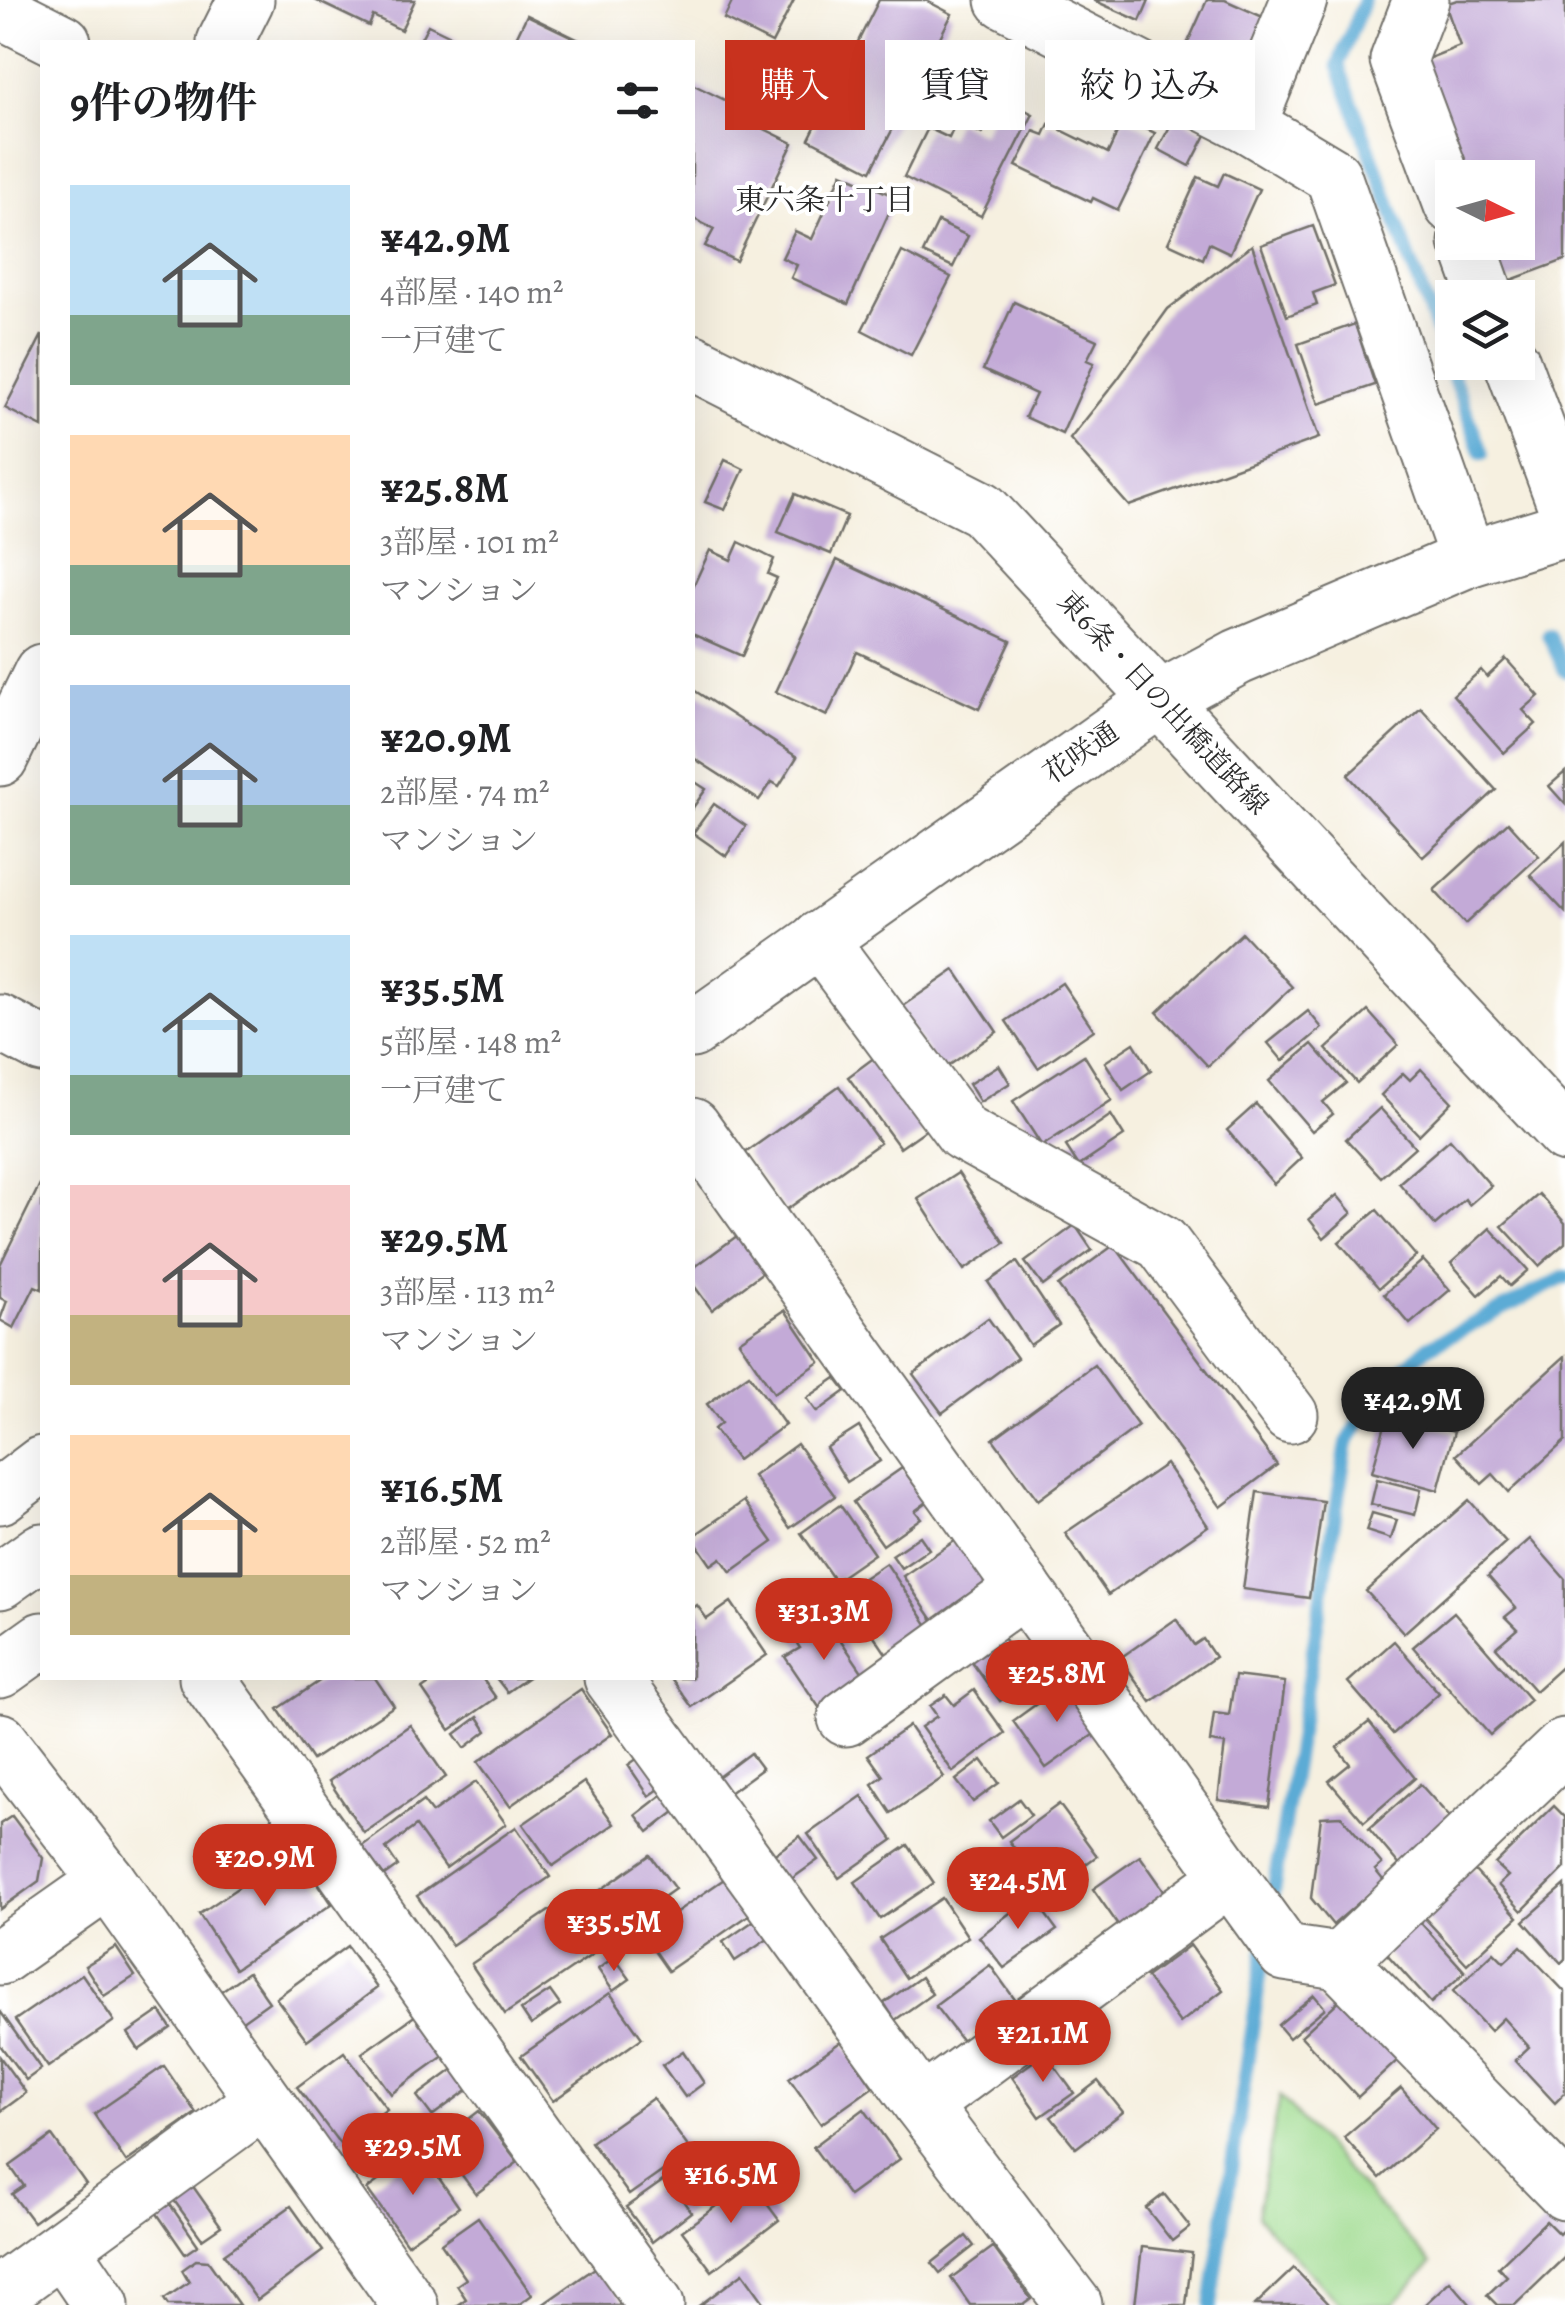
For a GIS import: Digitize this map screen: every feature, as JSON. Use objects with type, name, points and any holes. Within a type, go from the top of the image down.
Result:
[{"type":"street","points":[[226,40],[246,0]]},
{"type":"street","points":[[1004,0],[1083,40]]},
{"type":"street","points":[[1255,107],[1300,0]]},
{"type":"street","points":[[1421,0],[1398,60],[1435,160]]},
{"type":"street","points":[[0,10],[59,40]]},
{"type":"street","points":[[1255,128],[1333,176],[1468,559]]},
{"type":"street","name":"東6条・日の出橋道路線","points":[[695,364],[982,509],[1565,1134]]},
{"type":"street","points":[[1519,380],[1565,504]]},
{"type":"street","name":"花咲通","points":[[695,1028],[1160,699],[1238,657],[1468,559],[1565,529]]},
{"type":"street","points":[[0,758],[40,676]]},
{"type":"street","points":[[820,939],[964,1134],[1162,1243],[1290,1414]]},
{"type":"street","points":[[0,1024],[40,1044]]},
{"type":"street","points":[[695,1130],[1285,1952],[1338,1961],[1565,2192]]},
{"type":"street","points":[[0,1581],[40,1552]]},
{"type":"street","points":[[846,1718],[1024,1589]]},
{"type":"street","points":[[0,1670],[40,1641]]},
{"type":"street","points":[[207,1680],[656,2305]]},
{"type":"street","points":[[613,1680],[922,2104],[1074,2305]]},
{"type":"street","points":[[0,1741],[108,1881],[410,2305]]},
{"type":"street","points":[[1338,1961],[1559,1764]]},
{"type":"street","points":[[0,1957],[108,1881]]},
{"type":"street","points":[[922,2104],[1242,1893]]},
{"type":"street","points":[[0,2293],[264,2102]]},
{"type":"street","points":[[63,2249],[101,2305]]},
{"type":"green space","points":[[1280,2096],[1431,2264],[1393,2305],[1341,2305],[1257,2216]]},
{"type":"building","points":[[315,0],[415,0],[401,30],[373,16],[369,26]]},
{"type":"building","points":[[733,0],[794,0],[774,40],[724,19]]},
{"type":"building","points":[[879,0],[925,0],[952,14],[939,40],[885,40],[885,130],[892,130],[871,171],[809,139],[814,130],[865,130],[865,40],[859,40]]},
{"type":"building","points":[[1093,0],[1149,0],[1140,21]]},
{"type":"building","points":[[1207,0],[1225,0],[1265,18],[1255,40],[1189,40]]},
{"type":"building","points":[[1457,0],[1565,0],[1565,260],[1511,280],[1502,280],[1495,260],[1535,260],[1535,160],[1458,160],[1422,61],[1460,46],[1445,4]]},
{"type":"building","points":[[527,15],[579,40],[515,40]]},
{"type":"building","points":[[428,25],[459,40],[420,40]]},
{"type":"building","points":[[695,85],[725,100],[725,130],[767,130],[793,143],[736,261],[705,246],[714,229],[695,220]]},
{"type":"building","points":[[1025,110],[1033,114],[1025,130]]},
{"type":"building","points":[[927,130],[949,138],[953,130],[982,134],[984,130],[1025,130],[981,216],[904,177]]},
{"type":"building","points":[[1046,130],[1061,130],[1108,153],[1119,130],[1155,133],[1118,210],[1093,198],[1091,202],[1016,166],[1034,131],[1044,135]]},
{"type":"building","points":[[1168,130],[1207,133],[1190,166],[1158,149]]},
{"type":"building","points":[[842,173],[896,197],[848,304],[791,278],[797,265],[782,258],[795,231],[812,239]]},
{"type":"building","points":[[1224,173],[1259,189],[1230,253],[1209,243],[1203,259],[1168,243],[1198,177],[1218,186]]},
{"type":"building","points":[[938,222],[968,236],[953,267],[923,253]]},
{"type":"building","points":[[1313,226],[1335,285],[1313,293],[1317,305],[1287,316],[1261,245]]},
{"type":"building","points":[[1252,245],[1319,438],[1129,506],[1070,439],[1168,309]]},
{"type":"building","points":[[902,252],[951,277],[911,355],[862,330]]},
{"type":"building","points":[[1014,302],[1097,340],[1087,360],[1094,363],[1062,434],[1025,417],[1036,394],[983,370]]},
{"type":"building","points":[[1355,324],[1375,385],[1319,404],[1298,344]]},
{"type":"building","points":[[40,339],[40,426],[5,408]]},
{"type":"building","points":[[725,460],[744,469],[725,510],[705,502]]},
{"type":"building","points":[[795,494],[847,516],[831,554],[778,532]]},
{"type":"building","points":[[739,542],[774,559],[768,574],[777,578],[742,656],[695,635],[695,582],[710,550],[731,560]]},
{"type":"building","points":[[837,560],[1011,641],[979,709],[857,652],[827,716],[776,692]]},
{"type":"building","points":[[1506,659],[1539,696],[1523,710],[1536,724],[1504,753],[1453,695],[1481,670],[1487,677]]},
{"type":"building","points":[[695,691],[797,757],[779,786],[772,782],[759,800],[695,759]]},
{"type":"building","points":[[1421,708],[1496,790],[1423,857],[1348,775]]},
{"type":"building","points":[[1565,772],[1565,804],[1549,786]]},
{"type":"building","points":[[695,782],[706,789],[695,805]]},
{"type":"building","points":[[714,804],[746,826],[726,856],[695,834]]},
{"type":"building","points":[[1508,822],[1539,856],[1465,924],[1434,890]]},
{"type":"building","points":[[1565,842],[1565,912],[1530,875]]},
{"type":"building","points":[[1242,933],[1292,987],[1208,1066],[1157,1012]]},
{"type":"building","points":[[955,970],[997,1032],[941,1071],[898,1009]]},
{"type":"building","points":[[1062,983],[1094,1030],[1038,1068],[1006,1021]]},
{"type":"building","points":[[1308,1011],[1322,1028],[1283,1061],[1268,1043]]},
{"type":"building","points":[[1368,1011],[1398,1045],[1357,1083],[1326,1049]]},
{"type":"building","points":[[1134,1043],[1151,1071],[1123,1090],[1105,1062]]},
{"type":"building","points":[[1312,1044],[1346,1083],[1323,1102],[1333,1114],[1312,1131],[1269,1081]]},
{"type":"building","points":[[1084,1055],[1112,1100],[1042,1146],[1013,1101]]},
{"type":"building","points":[[875,1057],[927,1129],[900,1148],[848,1077]]},
{"type":"building","points":[[999,1065],[1010,1083],[980,1102],[969,1084]]},
{"type":"building","points":[[1421,1069],[1452,1102],[1419,1135],[1381,1095],[1403,1073],[1410,1080]]},
{"type":"building","points":[[839,1086],[880,1143],[786,1210],[745,1153]]},
{"type":"building","points":[[1256,1104],[1302,1158],[1274,1184],[1227,1130]]},
{"type":"building","points":[[1380,1108],[1415,1147],[1381,1177],[1346,1139]]},
{"type":"building","points":[[1111,1115],[1124,1136],[1079,1166],[1066,1146]]},
{"type":"building","points":[[1450,1139],[1491,1186],[1469,1205],[1465,1199],[1435,1225],[1399,1183]]},
{"type":"building","points":[[958,1173],[1005,1243],[964,1270],[918,1199]]},
{"type":"building","points":[[40,1184],[40,1288],[35,1286],[14,1328],[0,1320],[7,1301],[0,1298],[0,1265]]},
{"type":"building","points":[[1539,1194],[1565,1223],[1565,1243],[1539,1266],[1502,1226]]},
{"type":"building","points":[[1337,1195],[1352,1213],[1324,1238],[1309,1219]]},
{"type":"building","points":[[1377,1210],[1416,1256],[1379,1288],[1339,1242]]},
{"type":"building","points":[[1075,1225],[1092,1250],[1043,1286],[1025,1262]]},
{"type":"building","points":[[1490,1228],[1528,1270],[1510,1286],[1501,1276],[1479,1295],[1451,1263]]},
{"type":"building","points":[[741,1233],[767,1269],[712,1310],[695,1287],[695,1267]]},
{"type":"building","points":[[1114,1245],[1277,1465],[1221,1507],[1058,1286]]},
{"type":"building","points":[[1423,1260],[1450,1290],[1410,1324],[1384,1294]]},
{"type":"building","points":[[1017,1262],[1059,1325],[1030,1345],[988,1282]]},
{"type":"building","points":[[785,1310],[820,1362],[774,1393],[739,1341]]},
{"type":"building","points":[[988,1318],[1017,1358],[942,1413],[913,1374]]},
{"type":"building","points":[[1565,1356],[1565,1441],[1509,1492],[1493,1474],[1482,1484],[1456,1455]]},
{"type":"building","points":[[1094,1365],[1138,1426],[1038,1500],[993,1439]]},
{"type":"building","points":[[749,1374],[785,1425],[737,1460],[714,1429],[721,1423],[707,1404]]},
{"type":"building","points":[[836,1378],[846,1391],[817,1412],[807,1398]]},
{"type":"building","points":[[1388,1414],[1454,1432],[1438,1490],[1372,1472]]},
{"type":"building","points":[[859,1427],[880,1461],[847,1482],[826,1448]]},
{"type":"building","points":[[797,1444],[835,1496],[790,1528],[753,1476]]},
{"type":"building","points":[[1166,1464],[1208,1526],[1108,1595],[1065,1533]]},
{"type":"building","points":[[902,1468],[927,1502],[915,1511],[921,1518],[883,1545],[853,1502]]},
{"type":"building","points":[[1377,1479],[1421,1490],[1415,1515],[1371,1504]]},
{"type":"building","points":[[1257,1492],[1323,1501],[1309,1598],[1243,1589]]},
{"type":"building","points":[[1469,1500],[1506,1542],[1404,1633],[1366,1591]]},
{"type":"building","points":[[744,1501],[773,1542],[731,1572],[721,1558],[711,1565],[695,1541],[695,1535]]},
{"type":"building","points":[[840,1505],[874,1554],[835,1581],[801,1533]]},
{"type":"building","points":[[1372,1513],[1397,1520],[1391,1539],[1366,1531]]},
{"type":"building","points":[[920,1536],[929,1549],[901,1568],[892,1555]]},
{"type":"building","points":[[962,1536],[991,1579],[955,1604],[960,1611],[937,1626],[903,1576]]},
{"type":"building","points":[[1530,1539],[1565,1579],[1565,1664],[1535,1691],[1496,1647],[1517,1629],[1505,1617],[1516,1608],[1488,1576]]},
{"type":"building","points":[[886,1563],[929,1627],[893,1664],[844,1591]]},
{"type":"building","points":[[731,1602],[767,1655],[692,1707],[672,1680],[695,1680],[695,1607],[707,1619]]},
{"type":"building","points":[[821,1611],[869,1682],[823,1713],[785,1657],[800,1648],[789,1632]]},
{"type":"building","points":[[1454,1612],[1530,1700],[1490,1735],[1413,1647]]},
{"type":"building","points":[[1176,1619],[1194,1645],[1203,1639],[1215,1657],[1151,1702],[1120,1658]]},
{"type":"building","points":[[1000,1634],[1033,1678],[1000,1701],[968,1657]]},
{"type":"building","points":[[1394,1641],[1439,1693],[1393,1734],[1348,1682]]},
{"type":"building","points":[[1235,1676],[1285,1682],[1269,1807],[1218,1800],[1225,1744],[1210,1742],[1214,1713],[1229,1715]]},
{"type":"building","points":[[321,1680],[376,1680],[394,1706],[312,1760],[278,1709]]},
{"type":"building","points":[[435,1680],[483,1680],[496,1698],[450,1730],[422,1689]]},
{"type":"building","points":[[498,1680],[524,1680],[507,1692]]},
{"type":"building","points":[[1067,1682],[1100,1730],[1046,1768],[1013,1721]]},
{"type":"building","points":[[581,1689],[612,1734],[510,1806],[478,1762]]},
{"type":"building","points":[[974,1690],[1005,1733],[953,1772],[921,1727],[937,1716],[930,1706],[946,1695],[954,1705]]},
{"type":"building","points":[[478,1717],[487,1731],[465,1748],[455,1734]]},
{"type":"building","points":[[1369,1722],[1415,1778],[1364,1822],[1329,1781],[1350,1764],[1337,1748]]},
{"type":"building","points":[[410,1725],[446,1777],[364,1833],[329,1781]]},
{"type":"building","points":[[909,1726],[944,1777],[891,1813],[872,1784],[883,1776],[868,1755]]},
{"type":"building","points":[[750,1753],[762,1769],[725,1796],[714,1780]]},
{"type":"building","points":[[644,1754],[665,1785],[649,1796],[628,1765]]},
{"type":"building","points":[[982,1760],[999,1783],[973,1802],[956,1780]]},
{"type":"building","points":[[476,1782],[506,1824],[446,1868],[416,1826],[386,1848],[398,1866],[384,1876],[362,1846],[423,1801],[432,1813]]},
{"type":"building","points":[[584,1782],[614,1824],[553,1866],[523,1824]]},
{"type":"building","points":[[1420,1784],[1455,1823],[1402,1868],[1369,1829]]},
{"type":"building","points":[[667,1791],[680,1808],[649,1832],[636,1815]]},
{"type":"building","points":[[862,1796],[893,1840],[839,1878],[808,1834]]},
{"type":"building","points":[[1019,1799],[1031,1815],[1001,1837],[989,1821]]},
{"type":"building","points":[[1059,1804],[1097,1856],[1047,1892],[1009,1841]]},
{"type":"building","points":[[1554,1806],[1565,1817],[1565,1868],[1522,1911],[1498,1885],[1508,1876],[1495,1864]]},
{"type":"building","points":[[12,1816],[43,1858],[39,1881],[0,1909],[0,1824]]},
{"type":"building","points":[[1341,1816],[1382,1864],[1375,1870],[1384,1881],[1333,1925],[1311,1898],[1321,1817]]},
{"type":"building","points":[[516,1827],[550,1877],[452,1945],[417,1896]]},
{"type":"building","points":[[800,1836],[818,1860],[786,1883],[769,1858]]},
{"type":"building","points":[[908,1845],[934,1883],[880,1919],[855,1882]]},
{"type":"building","points":[[295,1849],[332,1904],[235,1969],[199,1914]]},
{"type":"building","points":[[650,1855],[675,1889],[606,1938],[582,1903]]},
{"type":"building","points":[[1140,1856],[1166,1893],[1119,1926],[1093,1889]]},
{"type":"building","points":[[1472,1868],[1518,1917],[1467,1964],[1422,1915]]},
{"type":"building","points":[[730,1875],[755,1911],[668,1971],[643,1935]]},
{"type":"building","points":[[1565,1885],[1565,1959],[1561,1963],[1524,1921]]},
{"type":"building","points":[[1032,1896],[1057,1930],[1004,1968],[979,1937]]},
{"type":"building","points":[[568,1898],[602,1948],[505,2014],[471,1964]]},
{"type":"building","points":[[942,1898],[968,1937],[906,1978],[880,1939]]},
{"type":"building","points":[[1411,1912],[1465,1972],[1431,2003],[1377,1943]]},
{"type":"building","points":[[755,1920],[768,1939],[735,1961],[723,1942]]},
{"type":"building","points":[[1190,1945],[1223,1990],[1180,2023],[1146,1977]]},
{"type":"building","points":[[347,1946],[377,1988],[307,2040],[276,1998]]},
{"type":"building","points":[[1521,1946],[1565,1992],[1565,2093],[1555,2103],[1515,2060],[1529,2047],[1503,2018],[1490,2031],[1453,1991],[1494,1952],[1504,1962]]},
{"type":"building","points":[[116,1947],[135,1976],[104,1996],[85,1966]]},
{"type":"building","points":[[614,1957],[630,1979],[613,1991],[598,1969]]},
{"type":"building","points":[[990,1965],[1016,2001],[962,2041],[935,2006]]},
{"type":"building","points":[[248,1972],[269,2002],[238,2024],[217,1994]]},
{"type":"building","points":[[82,1974],[114,2021],[48,2067],[15,2020]]},
{"type":"building","points":[[921,1977],[932,1994],[895,2020],[884,2003]]},
{"type":"building","points":[[550,1991],[560,2005],[531,2025],[521,2010]]},
{"type":"building","points":[[610,1993],[642,2038],[553,2101],[521,2056]]},
{"type":"building","points":[[1314,1995],[1325,2008],[1289,2038],[1278,2025]]},
{"type":"building","points":[[1343,1997],[1400,2058],[1358,2097],[1301,2036]]},
{"type":"building","points":[[0,2011],[41,2069],[26,2080],[0,2045]]},
{"type":"building","points":[[160,2011],[171,2028],[139,2050],[128,2033]]},
{"type":"building","points":[[416,2015],[445,2055],[391,2094],[362,2053]]},
{"type":"building","points":[[842,2041],[873,2087],[821,2124],[789,2078]]},
{"type":"building","points":[[683,2051],[704,2083],[685,2097],[662,2065]]},
{"type":"building","points":[[344,2052],[387,2109],[340,2144],[297,2087]]},
{"type":"building","points":[[1045,2053],[1074,2093],[1040,2117],[1012,2077]]},
{"type":"building","points":[[0,2057],[26,2093],[0,2112]]},
{"type":"building","points":[[459,2065],[474,2085],[432,2116],[417,2096]]},
{"type":"building","points":[[164,2066],[196,2113],[126,2162],[94,2114]]},
{"type":"building","points":[[1098,2081],[1123,2112],[1076,2148],[1051,2117]]},
{"type":"building","points":[[1401,2088],[1436,2129],[1380,2178],[1344,2137]]},
{"type":"building","points":[[653,2098],[691,2151],[629,2195],[591,2142]]},
{"type":"building","points":[[864,2109],[900,2159],[849,2196],[813,2147]]},
{"type":"building","points":[[479,2111],[518,2162],[476,2194],[438,2143]]},
{"type":"building","points":[[374,2124],[385,2140],[354,2164],[342,2148]]},
{"type":"building","points":[[52,2136],[86,2184],[33,2222],[12,2194],[24,2186],[10,2166]]},
{"type":"building","points":[[420,2151],[459,2207],[407,2244],[367,2189]]},
{"type":"building","points":[[667,2178],[691,2212],[652,2242],[626,2207]]},
{"type":"building","points":[[750,2181],[779,2220],[712,2271],[682,2231]]},
{"type":"building","points":[[192,2185],[221,2226],[202,2239],[173,2199]]},
{"type":"building","points":[[1164,2194],[1190,2227],[1172,2241],[1146,2208]]},
{"type":"building","points":[[169,2203],[198,2245],[185,2254],[156,2212]]},
{"type":"building","points":[[291,2206],[323,2251],[257,2300],[224,2254]]},
{"type":"building","points":[[478,2217],[532,2295],[518,2305],[457,2305],[466,2299],[457,2285],[466,2279],[441,2243]]},
{"type":"building","points":[[1546,2221],[1559,2234],[1565,2228],[1565,2257],[1515,2305],[1497,2305],[1487,2295],[1507,2276],[1498,2267]]},
{"type":"building","points":[[966,2236],[974,2246],[940,2273],[932,2263]]},
{"type":"building","points":[[993,2247],[1031,2299],[1023,2305],[970,2305],[951,2278]]},
{"type":"building","points":[[1142,2247],[1192,2253],[1186,2305],[1135,2305]]},
{"type":"building","points":[[196,2260],[208,2261],[239,2305],[168,2305],[164,2299],[189,2282],[182,2270]]},
{"type":"building","points":[[598,2266],[625,2305],[542,2305]]},
{"type":"building","points":[[1294,2268],[1329,2305],[1255,2305]]},
{"type":"building","points":[[743,2273],[766,2305],[700,2305]]},
{"type":"building","points":[[1450,2281],[1471,2305],[1424,2305]]},
{"type":"waterway","points":[[1364,0],[1338,65],[1482,454]]},
{"type":"waterway","points":[[1548,634],[1565,671]]},
{"type":"waterway","points":[[1271,1904],[1347,1443],[1380,1389],[1428,1347],[1565,1277]]},
{"type":"waterway","points":[[1211,2305],[1264,1950]]},
{"type":"district","name":"東六条十丁目","points":[[825,200]]}]
